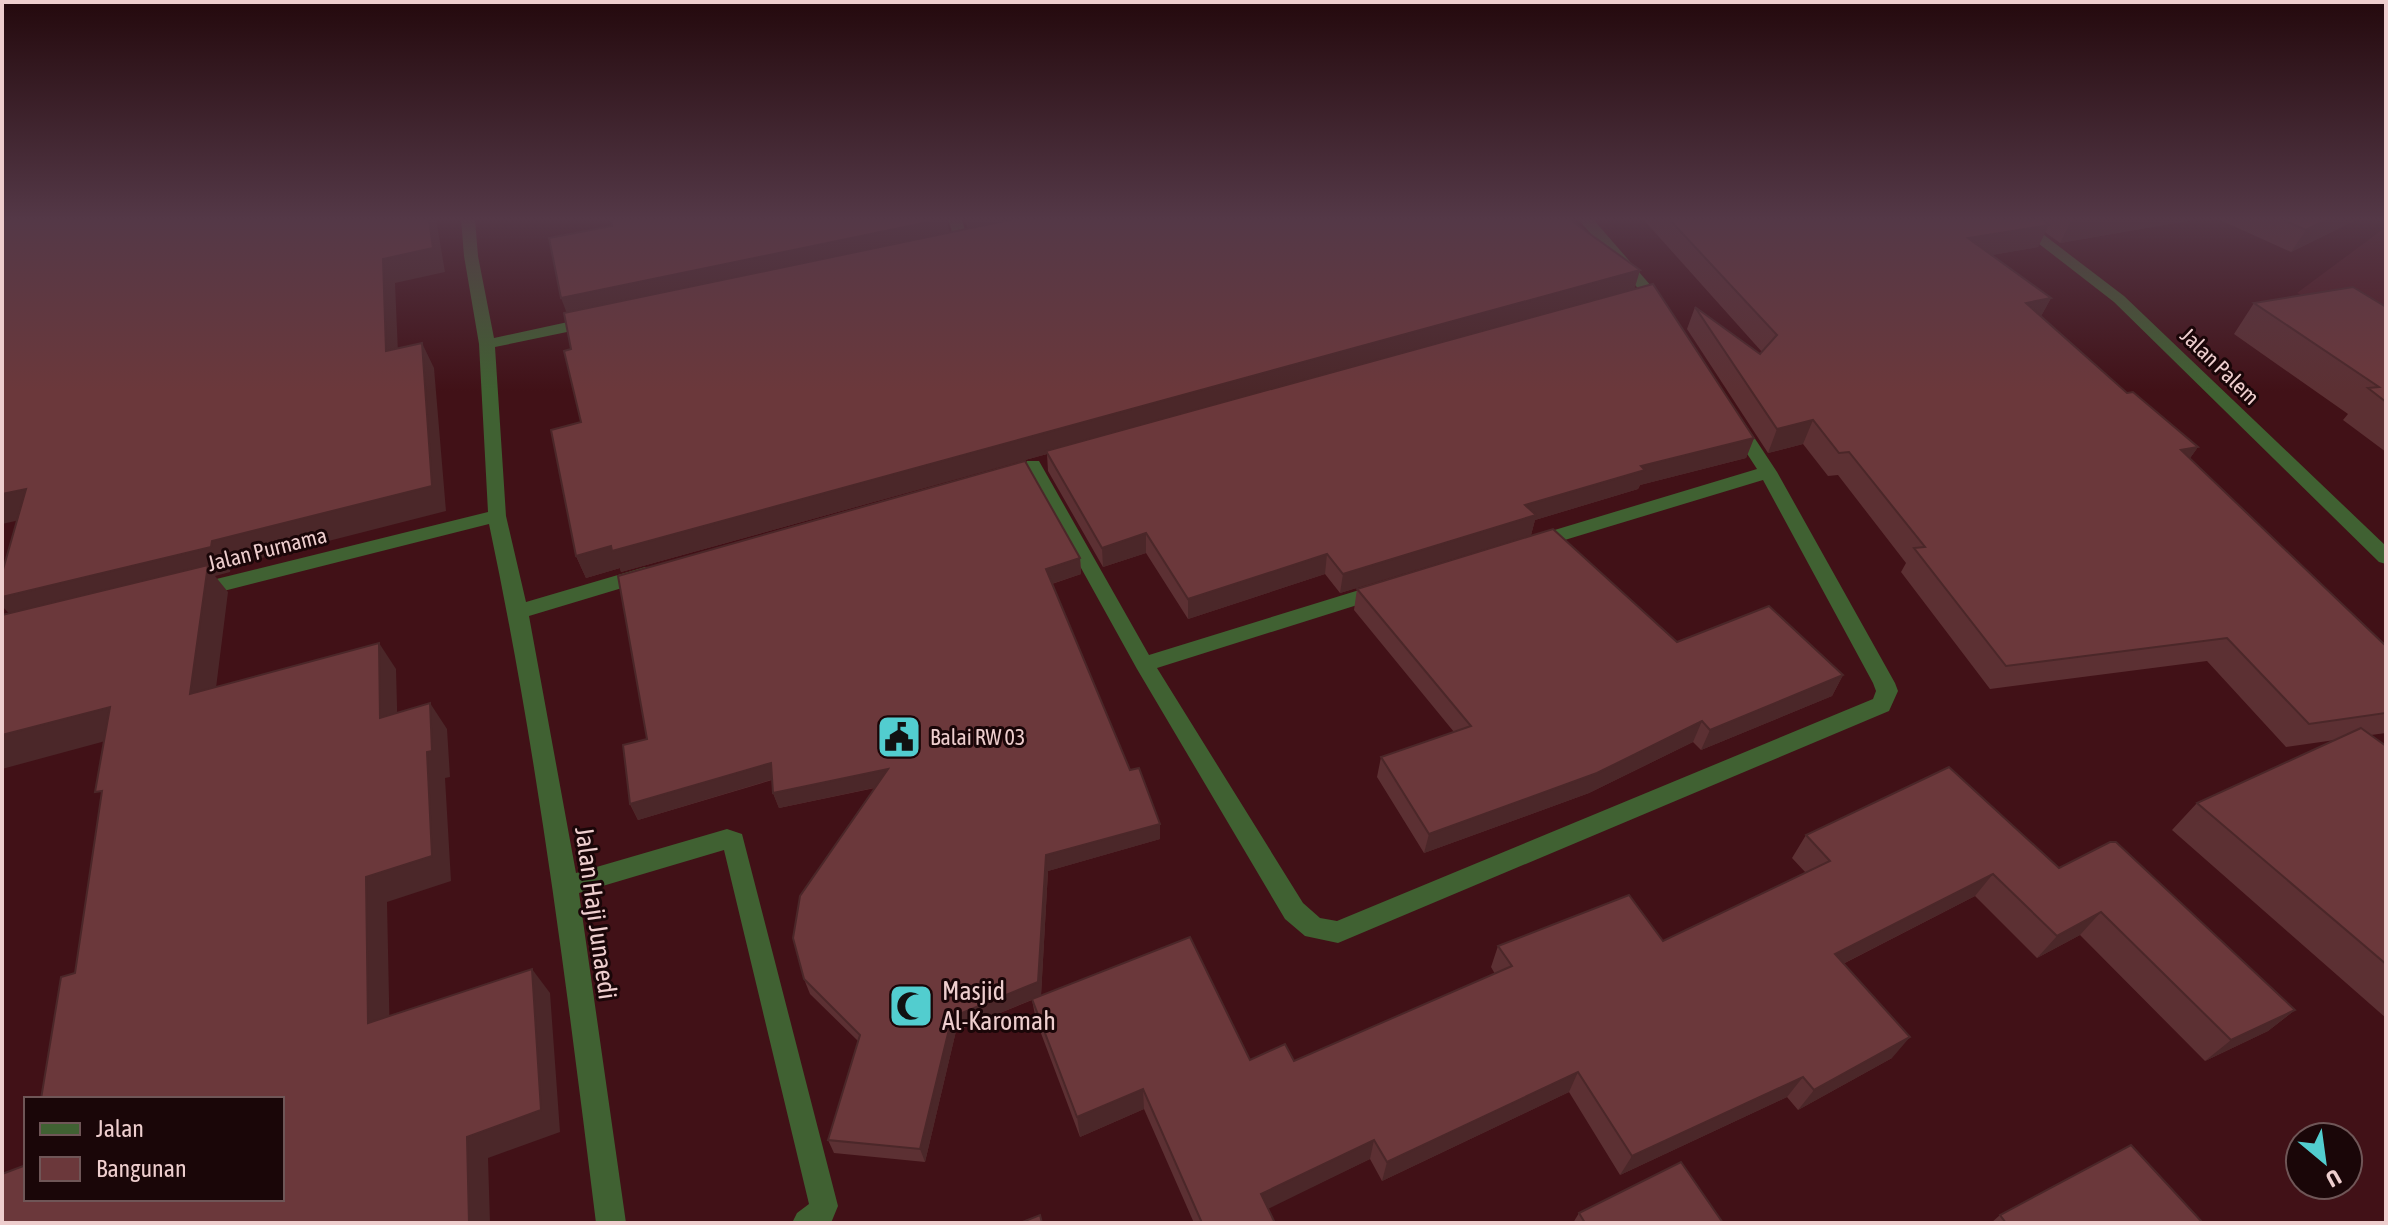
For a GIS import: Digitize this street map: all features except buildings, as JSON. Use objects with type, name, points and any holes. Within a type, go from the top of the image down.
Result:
[{"type":"street","name":"Jalan Haji Junaedi","points":[[475,276],[487,344],[497,516],[518,612],[566,886],[611,1223]]},
{"type":"street","points":[[1630,276],[1669,319]]},
{"type":"street","name":"Jalan Palem","points":[[2089,276],[2119,299],[2386,557]]},
{"type":"street","points":[[487,344],[611,318]]},
{"type":"street","points":[[1033,465],[1144,664],[1294,911],[1314,928],[1338,932],[1881,705],[1887,691],[1884,683],[1768,472],[1727,408]]},
{"type":"street","points":[[1509,551],[1768,472]]},
{"type":"street","name":"Jalan Purnama","points":[[170,598],[497,516]]},
{"type":"street","points":[[518,612],[667,567]]},
{"type":"street","points":[[1144,664],[1403,584]]},
{"type":"street","points":[[566,886],[727,839],[734,841],[824,1206],[820,1214],[807,1223]]},
{"type":"shaded area","points":[[2320,276],[2386,276],[2386,334],[2297,293]]},
{"type":"place","name":"Balai RW 03","points":[[899,737]]},
{"type":"place","name":"Masjid Al-Karomah","points":[[911,1006]]}]
